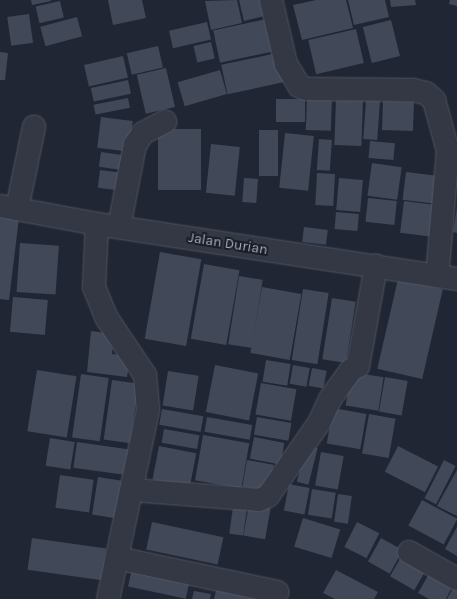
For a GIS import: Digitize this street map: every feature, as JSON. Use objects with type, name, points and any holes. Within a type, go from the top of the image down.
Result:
[{"type":"street","points":[[271,0],[286,64],[299,86],[307,89],[413,90],[426,93],[434,100],[448,151],[447,277]]},
{"type":"street","points":[[119,227],[135,145],[143,133],[165,122]]},
{"type":"street","points":[[9,208],[34,127]]},
{"type":"street","name":"Jalan Durian","points":[[9,208],[97,224],[447,277]]},
{"type":"street","points":[[97,224],[94,287],[98,300],[113,330],[144,375],[148,410],[133,490],[108,599]]},
{"type":"street","points":[[133,490],[259,500],[268,496],[319,423],[330,399],[350,370],[358,366],[376,266]]},
{"type":"street","points":[[409,552],[457,579]]},
{"type":"street","points":[[117,558],[277,592]]},
{"type":"building","points":[[31,0],[51,0],[51,1],[32,5]]},
{"type":"building","points":[[108,0],[142,0],[146,18],[113,25]]},
{"type":"building","points":[[237,0],[242,23],[211,30],[205,1]]},
{"type":"building","points":[[239,0],[265,0],[269,15],[244,21]]},
{"type":"building","points":[[316,0],[346,0],[353,28],[302,40],[293,5]]},
{"type":"building","points":[[348,0],[385,0],[389,17],[354,25]]},
{"type":"building","points":[[390,0],[415,0],[416,5],[391,7]]},
{"type":"building","points":[[450,0],[457,0],[457,6],[449,4]]},
{"type":"building","points":[[60,1],[64,18],[39,23],[36,7]]},
{"type":"building","points":[[29,14],[33,43],[11,46],[7,17]]},
{"type":"building","points":[[77,17],[82,36],[45,46],[40,27]]},
{"type":"building","points":[[267,19],[274,51],[220,63],[213,30]]},
{"type":"building","points":[[391,20],[400,56],[372,63],[363,27]]},
{"type":"building","points":[[207,22],[211,40],[173,48],[169,31]]},
{"type":"building","points":[[356,29],[364,63],[316,74],[308,40]]},
{"type":"building","points":[[211,42],[215,59],[197,63],[193,46]]},
{"type":"building","points":[[158,46],[163,67],[132,75],[127,53]]},
{"type":"building","points":[[0,52],[8,53],[5,80],[0,80]]},
{"type":"building","points":[[277,53],[283,82],[227,94],[221,65]]},
{"type":"building","points":[[123,56],[128,77],[89,86],[84,65]]},
{"type":"building","points":[[166,68],[175,107],[146,114],[137,75]]},
{"type":"building","points":[[220,70],[227,94],[185,106],[178,82]]},
{"type":"building","points":[[128,80],[131,94],[94,102],[91,88]]},
{"type":"building","points":[[307,96],[332,97],[331,131],[306,130]]},
{"type":"building","points":[[128,98],[130,108],[96,114],[94,105]]},
{"type":"building","points":[[276,99],[305,99],[305,122],[276,122]]},
{"type":"building","points":[[336,99],[363,100],[361,146],[334,145]]},
{"type":"building","points":[[366,100],[380,101],[377,140],[363,139]]},
{"type":"building","points":[[383,101],[414,102],[413,131],[382,130]]},
{"type":"building","points":[[101,117],[133,121],[129,152],[97,148]]},
{"type":"building","points":[[158,129],[201,129],[201,190],[158,190]]},
{"type":"building","points":[[259,130],[278,130],[278,176],[259,176]]},
{"type":"building","points":[[285,133],[314,136],[308,191],[279,188]]},
{"type":"building","points":[[319,139],[332,140],[330,171],[317,170]]},
{"type":"building","points":[[370,141],[395,143],[393,160],[369,158]]},
{"type":"building","points":[[211,144],[240,147],[235,196],[206,193]]},
{"type":"building","points":[[101,152],[129,156],[127,171],[99,167]]},
{"type":"building","points":[[372,163],[402,167],[397,200],[367,196]]},
{"type":"building","points":[[100,170],[124,173],[122,191],[98,188]]},
{"type":"building","points":[[406,172],[441,176],[437,204],[403,200]]},
{"type":"building","points":[[317,173],[335,174],[333,206],[315,205]]},
{"type":"building","points":[[244,178],[258,179],[256,203],[242,202]]},
{"type":"building","points":[[339,178],[363,180],[360,212],[336,210]]},
{"type":"building","points":[[368,198],[397,201],[394,225],[365,222]]},
{"type":"building","points":[[404,201],[438,205],[434,237],[400,233]]},
{"type":"building","points":[[457,207],[457,233],[453,232]]},
{"type":"building","points":[[336,212],[359,214],[357,231],[335,229]]},
{"type":"building","points":[[0,216],[19,218],[9,300],[0,299]]},
{"type":"building","points":[[304,227],[328,230],[326,245],[302,242]]},
{"type":"building","points":[[20,243],[59,246],[55,295],[17,292]]},
{"type":"building","points":[[160,252],[201,259],[186,346],[145,339]]},
{"type":"building","points":[[204,264],[239,270],[226,345],[191,339]]},
{"type":"building","points":[[239,276],[263,280],[252,348],[228,344]]},
{"type":"building","points":[[398,279],[443,289],[422,379],[377,369]]},
{"type":"building","points":[[262,287],[301,294],[290,360],[250,353]]},
{"type":"building","points":[[303,289],[329,293],[317,364],[292,360]]},
{"type":"building","points":[[13,297],[48,300],[45,335],[10,332]]},
{"type":"building","points":[[332,298],[356,302],[346,363],[322,359]]},
{"type":"building","points":[[91,331],[114,334],[112,354],[130,356],[127,377],[87,372]]},
{"type":"building","points":[[266,360],[291,364],[287,386],[263,382]]},
{"type":"building","points":[[215,365],[258,373],[249,421],[206,412]]},
{"type":"building","points":[[293,365],[310,368],[306,387],[290,384]]},
{"type":"building","points":[[312,368],[327,371],[323,389],[309,386]]},
{"type":"building","points":[[37,370],[77,376],[67,437],[27,431]]},
{"type":"building","points":[[168,371],[199,376],[193,410],[163,406]]},
{"type":"building","points":[[351,372],[384,377],[378,411],[346,406]]},
{"type":"building","points":[[81,374],[109,378],[100,441],[72,437]]},
{"type":"building","points":[[385,377],[408,381],[402,415],[379,411]]},
{"type":"building","points":[[112,380],[139,384],[130,443],[104,439]]},
{"type":"building","points":[[261,383],[296,389],[291,421],[255,415]]},
{"type":"building","points":[[333,408],[366,414],[360,449],[327,443]]},
{"type":"building","points":[[162,409],[203,416],[201,432],[159,425]]},
{"type":"building","points":[[369,414],[396,419],[389,458],[362,453]]},
{"type":"building","points":[[207,417],[252,425],[250,440],[204,432]]},
{"type":"building","points":[[257,417],[291,423],[288,441],[254,435]]},
{"type":"building","points":[[164,429],[199,435],[197,449],[162,443]]},
{"type":"building","points":[[203,435],[249,443],[241,488],[195,480]]},
{"type":"building","points":[[254,437],[284,443],[280,465],[250,459]]},
{"type":"building","points":[[50,438],[75,442],[70,470],[46,466]]},
{"type":"building","points":[[77,442],[129,449],[126,475],[73,468]]},
{"type":"building","points":[[306,445],[318,448],[308,485],[297,482]]},
{"type":"building","points":[[159,446],[196,453],[190,487],[153,479]]},
{"type":"building","points":[[398,446],[438,466],[425,492],[385,472]]},
{"type":"building","points":[[321,452],[344,456],[338,489],[315,485]]},
{"type":"building","points":[[247,460],[274,465],[269,491],[242,487]]},
{"type":"building","points":[[444,460],[456,466],[436,504],[424,498]]},
{"type":"building","points":[[457,470],[457,516],[437,506]]},
{"type":"building","points":[[60,475],[94,480],[89,512],[55,508]]},
{"type":"building","points":[[98,477],[122,481],[116,518],[92,515]]},
{"type":"building","points":[[289,484],[310,488],[304,515],[284,511]]},
{"type":"building","points":[[312,489],[336,493],[332,518],[308,515]]},
{"type":"building","points":[[338,494],[352,496],[348,524],[334,522]]},
{"type":"building","points":[[234,500],[248,502],[243,536],[229,534]]},
{"type":"building","points":[[422,500],[457,519],[444,544],[408,526]]},
{"type":"building","points":[[249,504],[271,508],[265,539],[243,536]]},
{"type":"building","points":[[303,518],[340,529],[332,558],[294,547]]},
{"type":"building","points":[[152,522],[223,537],[218,565],[146,549]]},
{"type":"building","points":[[357,522],[379,533],[367,558],[344,547]]},
{"type":"building","points":[[457,527],[457,556],[445,549]]},
{"type":"building","points":[[32,538],[106,548],[102,580],[28,570]]},
{"type":"building","points":[[381,538],[403,550],[390,574],[368,562]]},
{"type":"building","points":[[404,552],[428,566],[414,590],[390,576]]},
{"type":"building","points":[[132,568],[190,580],[186,599],[128,587]]},
{"type":"building","points":[[336,570],[378,592],[374,599],[335,599],[323,593]]},
{"type":"building","points":[[430,572],[453,585],[446,599],[429,599],[418,593]]},
{"type":"building","points":[[454,586],[457,588],[457,599],[447,599]]},
{"type":"building","points":[[217,587],[268,599],[214,599]]},
{"type":"building","points":[[194,591],[211,594],[210,599],[192,599]]}]
